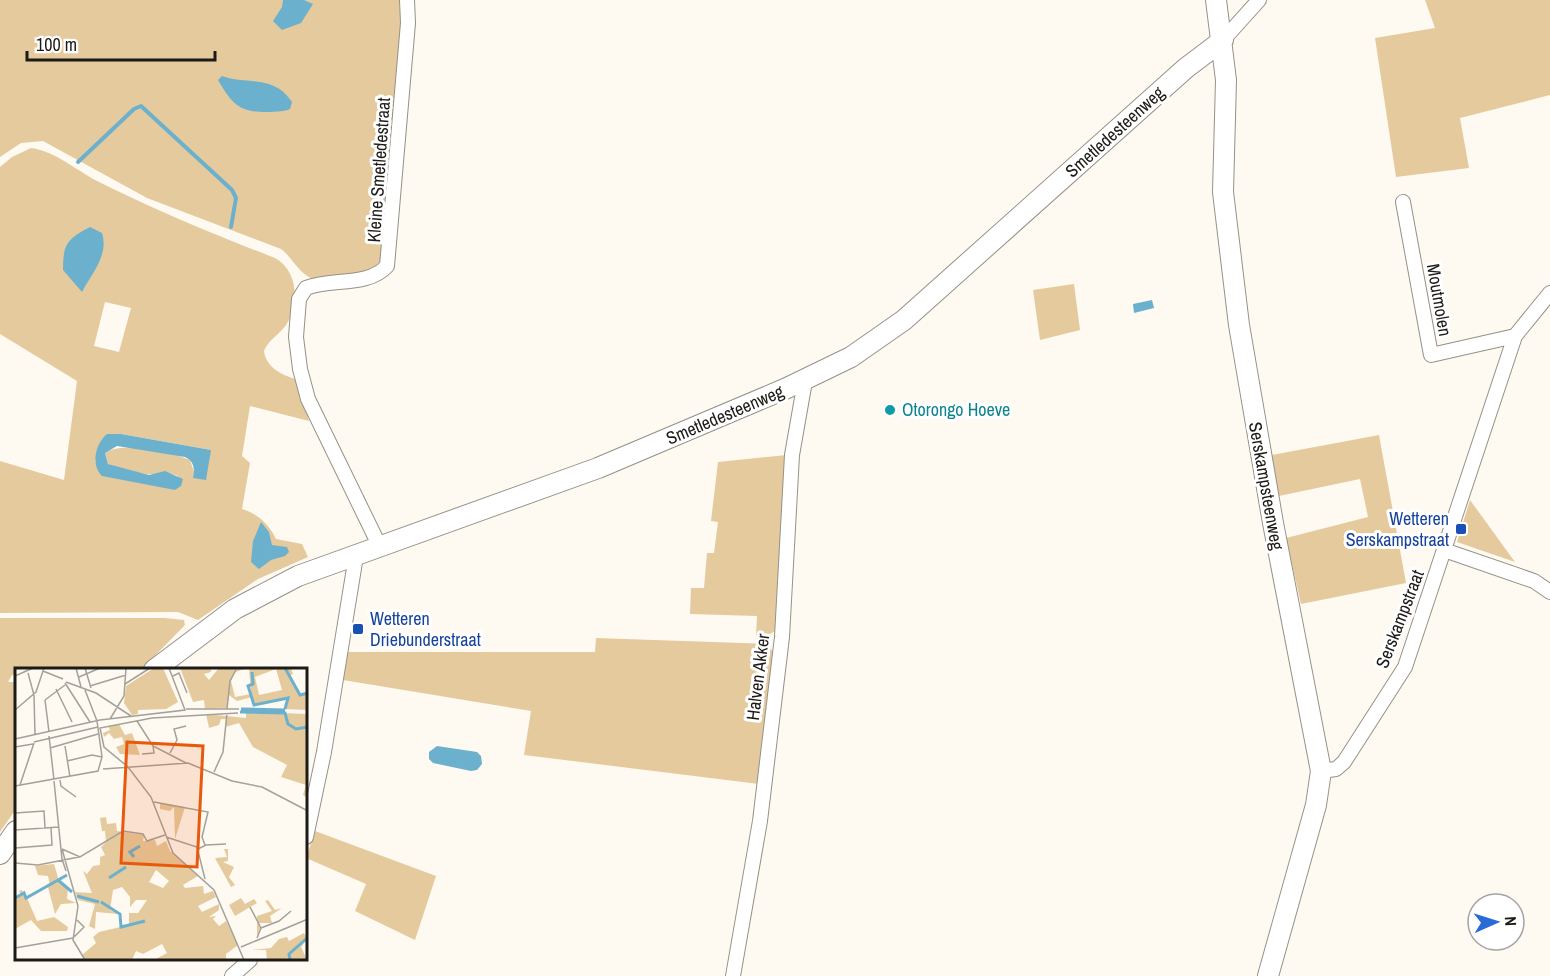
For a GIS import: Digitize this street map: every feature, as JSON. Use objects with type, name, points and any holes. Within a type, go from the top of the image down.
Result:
[{"type":"street","name":"Kleine Smetledestraat","points":[[380,547],[309,399],[300,369],[296,314],[299,299],[306,288],[366,278],[377,274],[387,266],[408,23],[407,0]]},
{"type":"street","name":"Serskampsteenweg","points":[[1216,0],[1223,40],[1226,80],[1223,192],[1239,325],[1269,501],[1321,771],[1320,792],[1311,827],[1268,976]]},
{"type":"street","points":[[1223,40],[1258,0]]},
{"type":"street","name":"Smetledesteenweg","points":[[157,668],[235,609],[298,576],[598,468],[805,381],[860,352],[904,320],[1186,68],[1223,40]]},
{"type":"street","name":"Moutmolen","points":[[1403,202],[1431,355],[1515,336]]},
{"type":"street","name":"Serskampstraat","points":[[1321,771],[1336,768],[1344,762],[1405,667],[1515,336],[1550,293]]},
{"type":"street","name":"Halven Akker","points":[[733,976],[760,821],[782,637],[792,455],[805,381]]},
{"type":"street","points":[[1444,550],[1534,581],[1550,592]]},
{"type":"street","points":[[308,828],[324,752],[356,556]]},
{"type":"street","points":[[0,854],[15,832]]},
{"type":"street","points":[[232,976],[249,961]]},
{"type":"shaded area","points":[[0,0],[399,0],[402,32],[382,260],[369,271],[313,279],[303,273],[281,249],[147,198],[43,141],[21,143],[0,157]]},
{"type":"shaded area","points":[[1425,0],[1550,0],[1550,95],[1460,118],[1469,168],[1396,177],[1375,38],[1435,28]]},
{"type":"shaded area","points":[[31,148],[49,153],[92,178],[144,203],[275,258],[283,264],[292,279],[295,298],[290,317],[264,351],[265,357],[275,370],[296,379],[309,421],[250,406],[242,456],[250,463],[242,509],[262,520],[276,539],[302,544],[308,557],[258,579],[198,620],[178,612],[0,613],[0,461],[64,480],[77,381],[0,334],[0,167],[12,157]],"holes":[[[105,302],[131,308],[119,352],[94,346]],[[107,434],[121,434],[211,450],[194,472],[190,460],[159,451],[122,448],[105,453],[108,464],[117,467],[146,474],[167,473],[178,476],[175,490],[95,462]]]},
{"type":"shaded area","points":[[1074,284],[1080,330],[1040,340],[1033,290]]},
{"type":"shaded area","points":[[1379,435],[1406,583],[1301,604],[1286,538],[1368,517],[1360,479],[1279,496],[1272,455]]},
{"type":"shaded area","points":[[787,455],[777,630],[768,635],[756,635],[757,616],[690,614],[691,588],[704,588],[707,553],[714,553],[718,522],[711,521],[718,462]]},
{"type":"shaded area","points":[[1470,500],[1515,562],[1457,542]]},
{"type":"shaded area","points":[[0,618],[184,620],[185,625],[143,668],[15,668],[15,675],[12,675],[8,682],[15,682],[15,810],[0,832]]},
{"type":"shaded area","points":[[596,638],[769,644],[774,655],[759,784],[524,755],[531,711],[343,680],[347,652],[595,652]]},
{"type":"shaded area","points":[[315,831],[436,876],[415,940],[355,911],[366,884],[308,859]]},
{"type":"water","points":[[283,0],[304,0],[313,4],[301,23],[282,30],[273,21],[282,7]]},
{"type":"water","points":[[222,76],[277,87],[292,102],[290,109],[261,112],[245,109],[233,102],[223,89],[218,80]]},
{"type":"water","points":[[90,227],[102,233],[104,241],[98,264],[82,292],[63,270],[64,254],[71,239]]},
{"type":"water","points":[[1152,300],[1154,308],[1134,313],[1133,304]]},
{"type":"water","points":[[107,434],[121,434],[211,450],[206,480],[193,478],[193,466],[185,457],[117,446],[105,453],[108,464],[149,475],[165,471],[183,479],[181,486],[175,490],[102,476],[95,460],[97,448]]},
{"type":"water","points":[[261,522],[269,532],[272,545],[287,547],[289,552],[285,556],[271,560],[259,569],[251,562],[253,541]]},
{"type":"water","points":[[437,746],[477,752],[481,756],[482,764],[477,770],[471,771],[433,763],[429,759],[429,752]]},
{"type":"waterway","points":[[78,162],[134,109],[141,106],[232,190],[236,198],[231,227]]},
{"type":"place","name":"Otorongo Hoeve","points":[[890,410]]},
{"type":"place","name":"Wetteren Serskampstraat","points":[[1461,529]]},
{"type":"place","name":"Wetteren Driebunderstraat","points":[[358,629]]}]
